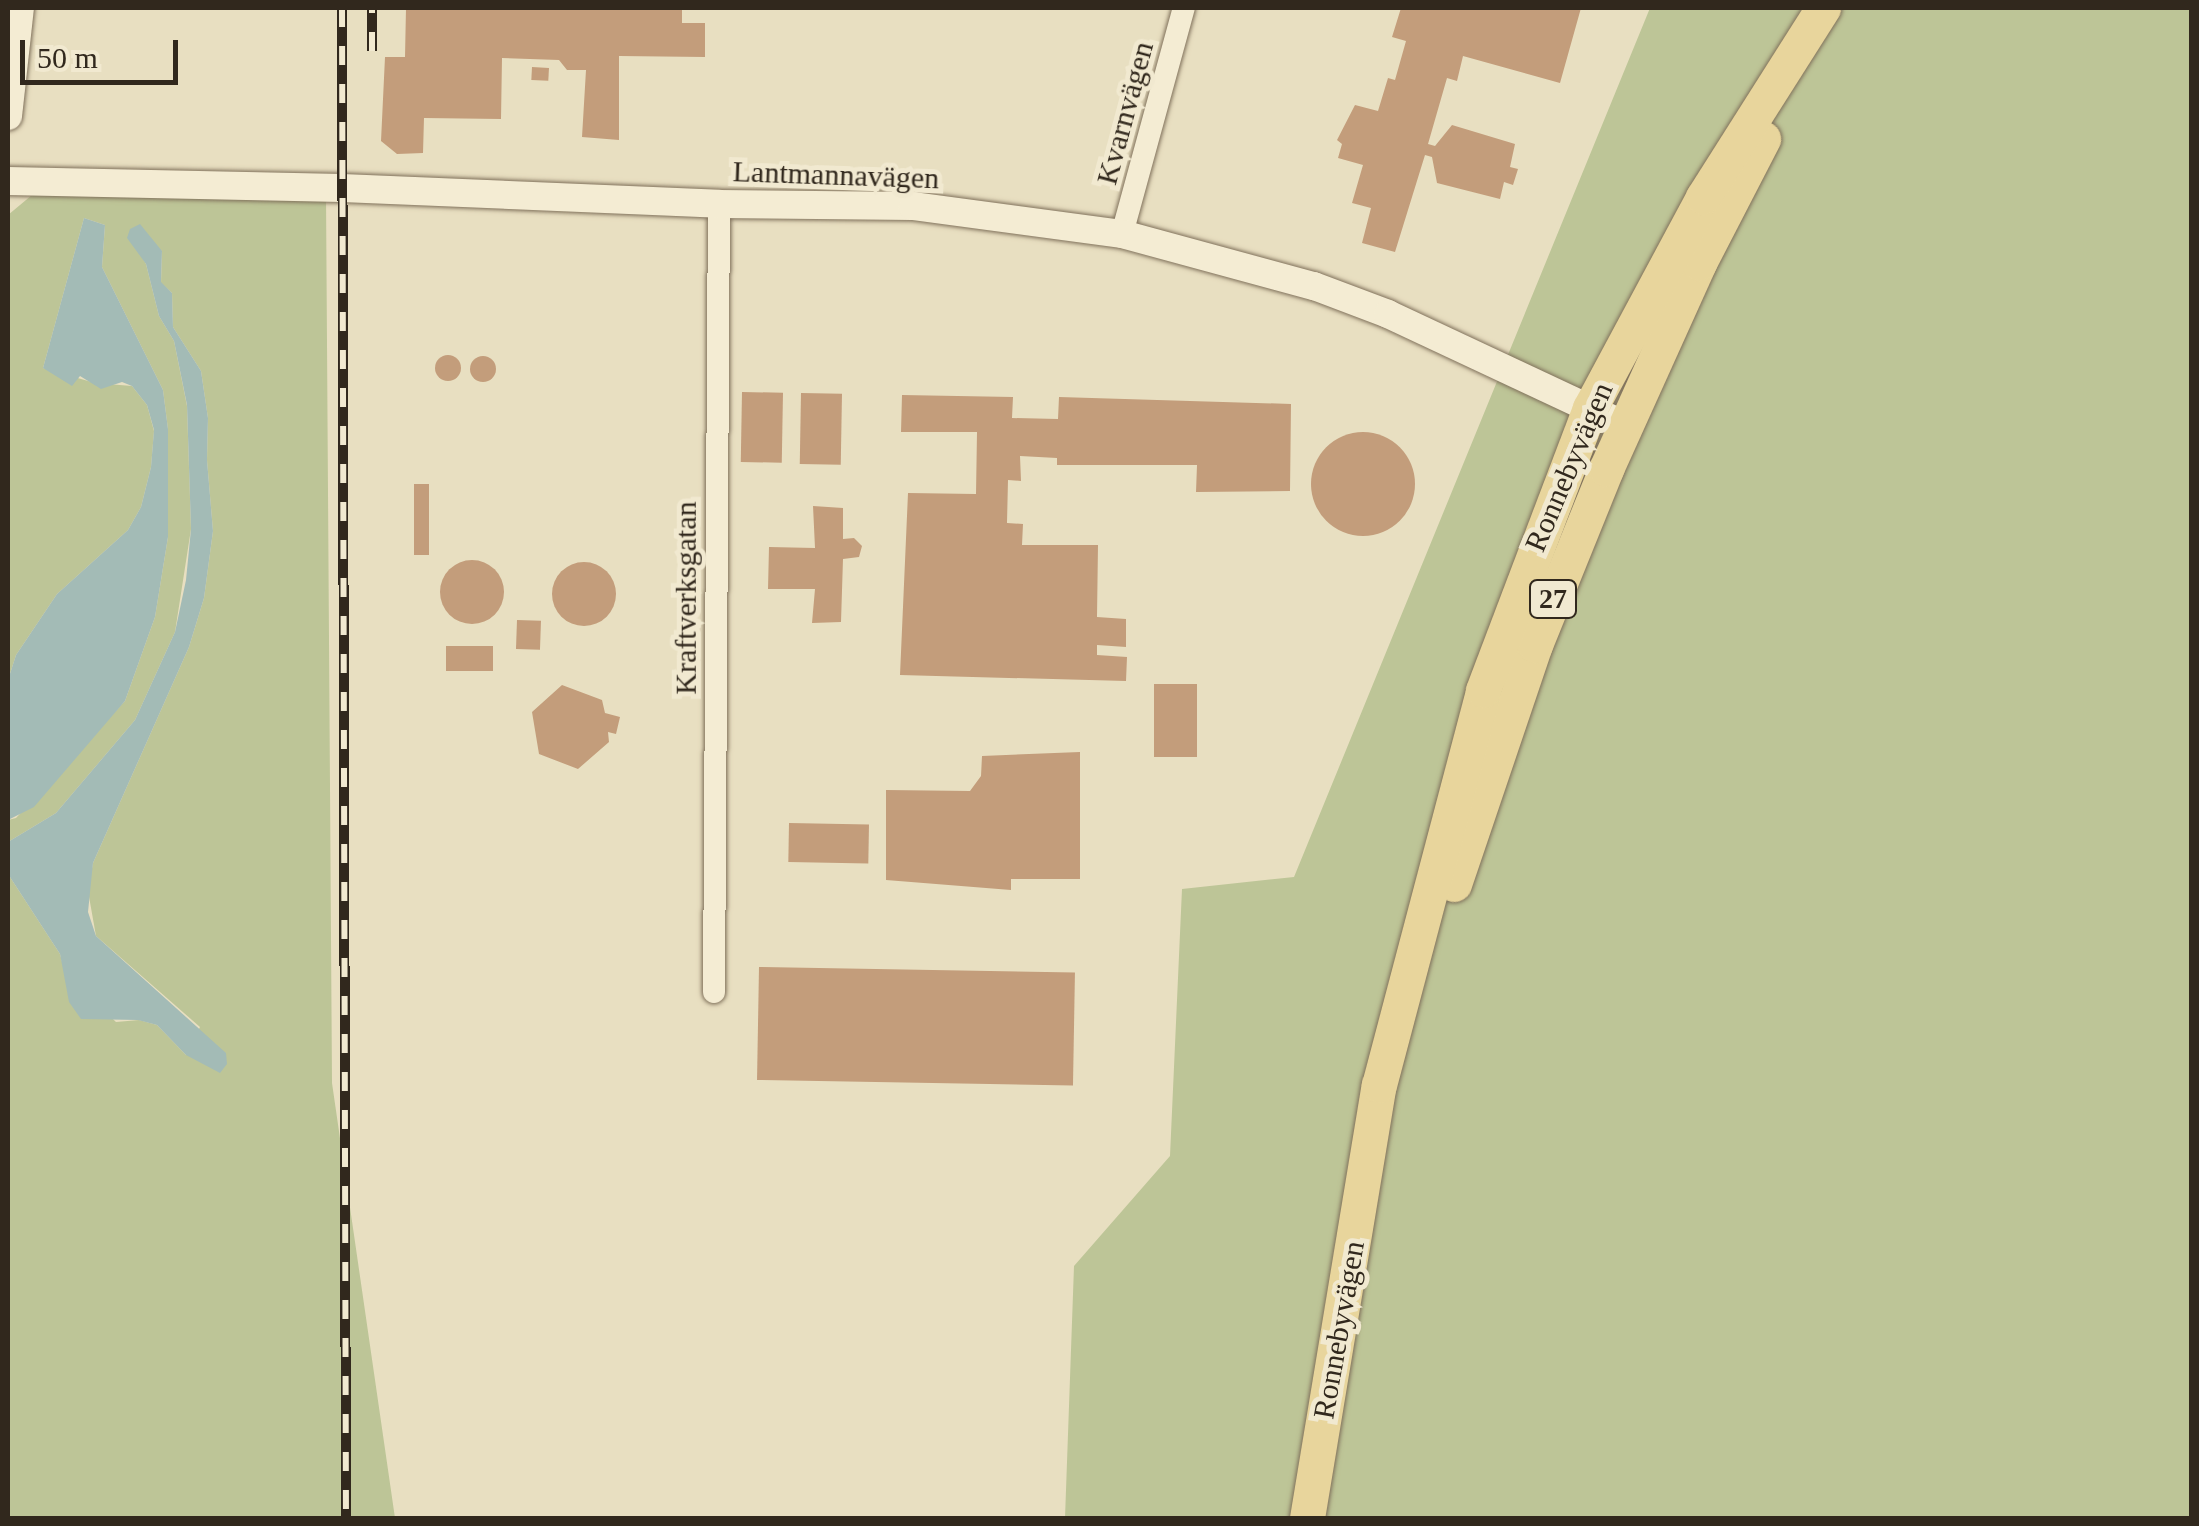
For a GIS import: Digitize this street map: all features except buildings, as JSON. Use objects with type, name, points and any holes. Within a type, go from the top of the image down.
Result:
[{"type":"main road","name":"Ronnebyvägen","points":[[1306,1518],[1373,1142],[1379,1085],[1483,690],[1590,408],[1703,197],[1826,8]]},
{"type":"main road","name":"Ronnebyvägen","points":[[1373,1142],[1394,1091],[1484,791],[1535,645],[1625,425],[1698,264],[1826,8]]},
{"type":"street","points":[[8,116],[20,8]]},
{"type":"street","name":"Kvarnvägen","points":[[1122,234],[1184,8]]},
{"type":"street","name":"Lantmannavägen","points":[[8,181],[342,188],[719,204],[913,206],[1122,234],[1314,286],[1388,314],[1625,425]]},
{"type":"street","name":"Kraftverksgatan","points":[[714,992],[719,204]]},
{"type":"green space","points":[[1650,8],[2191,8],[2191,1518],[1065,1518],[1074,1266],[1170,1156],[1182,889],[1294,877]]},
{"type":"green space","points":[[38,190],[326,194],[332,1083],[395,1518],[8,1518],[8,874],[60,954],[65,973],[116,1022],[139,1020],[157,1025],[186,1055],[200,1027],[96,936],[88,891],[93,863],[189,647],[204,598],[213,531],[208,418],[201,371],[173,327],[172,293],[161,283],[162,251],[135,245],[146,264],[159,316],[174,341],[187,406],[191,529],[175,632],[135,720],[56,813],[8,842],[8,820],[16,818],[125,701],[155,617],[168,537],[168,429],[163,390],[102,267],[105,225],[84,218],[43,368],[95,383],[132,386],[147,405],[154,431],[151,467],[141,507],[128,530],[57,594],[16,655],[8,680],[8,215]]},
{"type":"water","points":[[84,218],[105,225],[102,267],[163,390],[168,429],[168,537],[155,617],[125,701],[34,807],[8,820],[8,680],[16,655],[57,594],[128,530],[141,507],[151,467],[154,430],[147,405],[132,386],[122,382],[101,389],[80,376],[72,386],[43,368]]},
{"type":"water","points":[[140,224],[162,251],[161,282],[172,293],[173,327],[201,371],[208,418],[213,531],[204,598],[189,647],[93,863],[88,912],[96,936],[226,1053],[227,1064],[220,1073],[186,1055],[157,1025],[138,1020],[81,1019],[69,1002],[60,954],[8,874],[8,842],[56,813],[135,720],[175,632],[186,580],[191,529],[187,405],[174,341],[159,316],[146,264],[127,238],[130,229]]},
{"type":"railway","points":[[342,8],[346,1518]]},
{"type":"railway","points":[[372,8],[372,51]]}]
